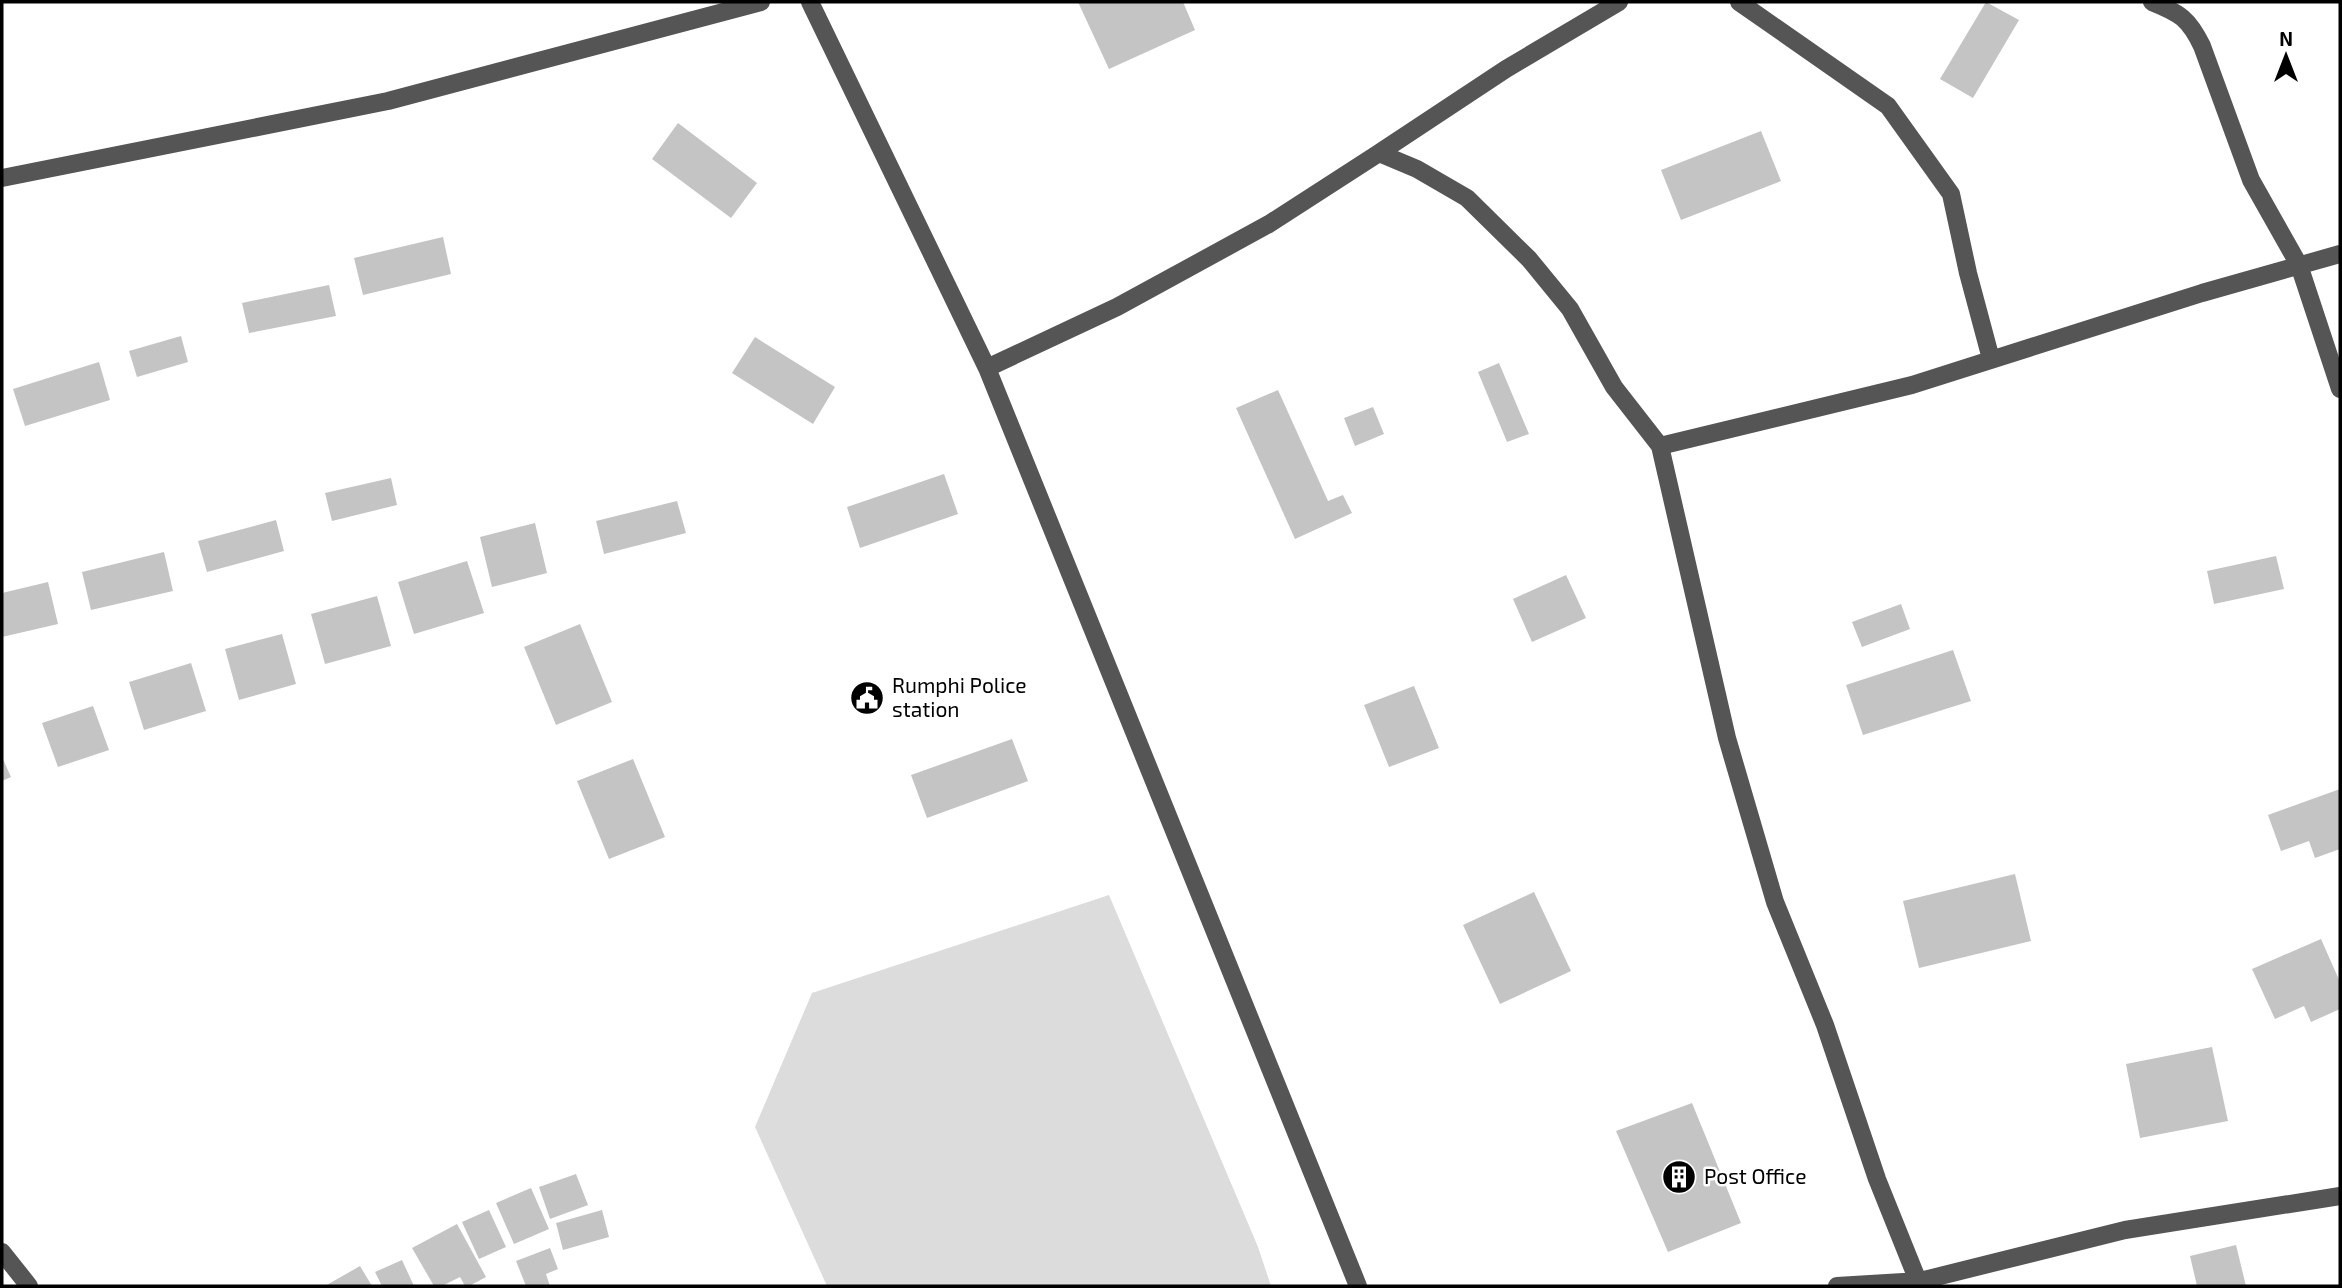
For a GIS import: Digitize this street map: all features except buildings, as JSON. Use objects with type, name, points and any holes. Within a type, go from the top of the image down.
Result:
[{"type":"street","points":[[2,178],[388,101],[761,2]]},
{"type":"street","points":[[810,2],[987,368],[1359,1286]]},
{"type":"street","points":[[987,368],[1117,307],[1258,230],[1506,69],[1619,2]]},
{"type":"street","points":[[1740,2],[1888,106],[1951,194],[1991,359]]},
{"type":"street","points":[[2152,2],[2178,12],[2193,26],[2203,46],[2251,180],[2299,265],[2340,389]]},
{"type":"street","points":[[1378,153],[1417,169],[1467,198],[1528,259],[1570,309],[1614,387],[1660,446],[1727,738],[1775,902],[1825,1025],[1877,1179],[1920,1284]]},
{"type":"street","points":[[1660,446],[1912,385],[2202,293],[2340,254]]},
{"type":"street","points":[[1837,1286],[1920,1284],[2124,1230],[2340,1196]]},
{"type":"street","points":[[2,1252],[29,1286]]},
{"type":"shaded area","points":[[1109,895],[1258,1247],[1271,1286],[827,1286],[755,1127],[812,993]]},
{"type":"place","name":"Rumphi Police station","points":[[867,698]]},
{"type":"place","name":"Post Office","points":[[1679,1177]]}]
